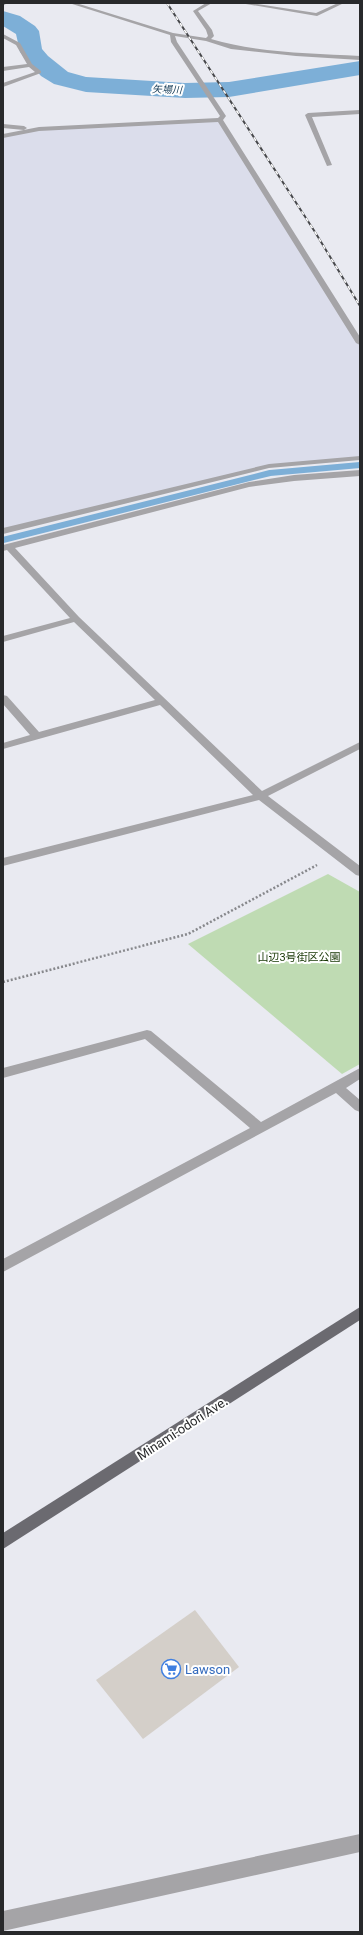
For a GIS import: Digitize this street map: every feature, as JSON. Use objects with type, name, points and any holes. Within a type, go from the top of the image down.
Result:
[{"type":"main road","name":"Minami-odori Ave.","points":[[3,1542],[360,1313]]},
{"type":"street","points":[[71,3],[172,34],[207,40],[231,47],[259,51],[360,58]]},
{"type":"street","points":[[207,40],[211,36],[209,30],[195,11],[210,3]]},
{"type":"street","points":[[242,3],[317,15],[342,3]]},
{"type":"street","points":[[172,34],[174,42],[223,116],[220,120]]},
{"type":"street","points":[[3,36],[16,43],[30,65],[40,72],[3,85]]},
{"type":"street","points":[[3,44],[16,43]]},
{"type":"street","points":[[3,68],[30,65]]},
{"type":"street","points":[[329,165],[308,115],[360,112]]},
{"type":"street","points":[[3,136],[39,130],[220,120]]},
{"type":"street","points":[[220,120],[360,343]]},
{"type":"street","points":[[3,126],[39,130]]},
{"type":"street","points":[[3,531],[269,466],[360,458]]},
{"type":"street","points":[[360,473],[294,478],[249,485],[6,547],[76,619],[261,796],[360,872]]},
{"type":"street","points":[[3,639],[76,619]]},
{"type":"street","points":[[3,698],[37,736]]},
{"type":"street","points":[[3,746],[161,701]]},
{"type":"street","points":[[3,862],[261,796],[360,745]]},
{"type":"street","points":[[3,1073],[147,1034],[259,1128]]},
{"type":"street","points":[[3,1266],[337,1087],[360,1073]]},
{"type":"street","points":[[337,1087],[360,1107]]},
{"type":"street","points":[[3,1921],[360,1843]]},
{"type":"path","points":[[3,982],[188,934],[337,855]]},
{"type":"shaded area","points":[[220,120],[360,343],[360,458],[269,466],[3,532],[3,136],[39,129]]},
{"type":"green space","name":"山辺3号街区公園","points":[[328,874],[360,892],[360,1064],[342,1074],[188,944]]},
{"type":"building","points":[[195,1610],[239,1667],[143,1739],[96,1680]]},
{"type":"waterway","name":"矢場川","points":[[3,18],[12,21],[27,31],[30,49],[39,61],[50,70],[63,79],[86,84],[185,90],[215,90],[259,86],[360,68]]},
{"type":"waterway","points":[[3,540],[270,473],[360,465]]},
{"type":"railway","points":[[167,3],[315,232],[360,306]]},
{"type":"place","name":"Lawson","points":[[171,1669]]}]
